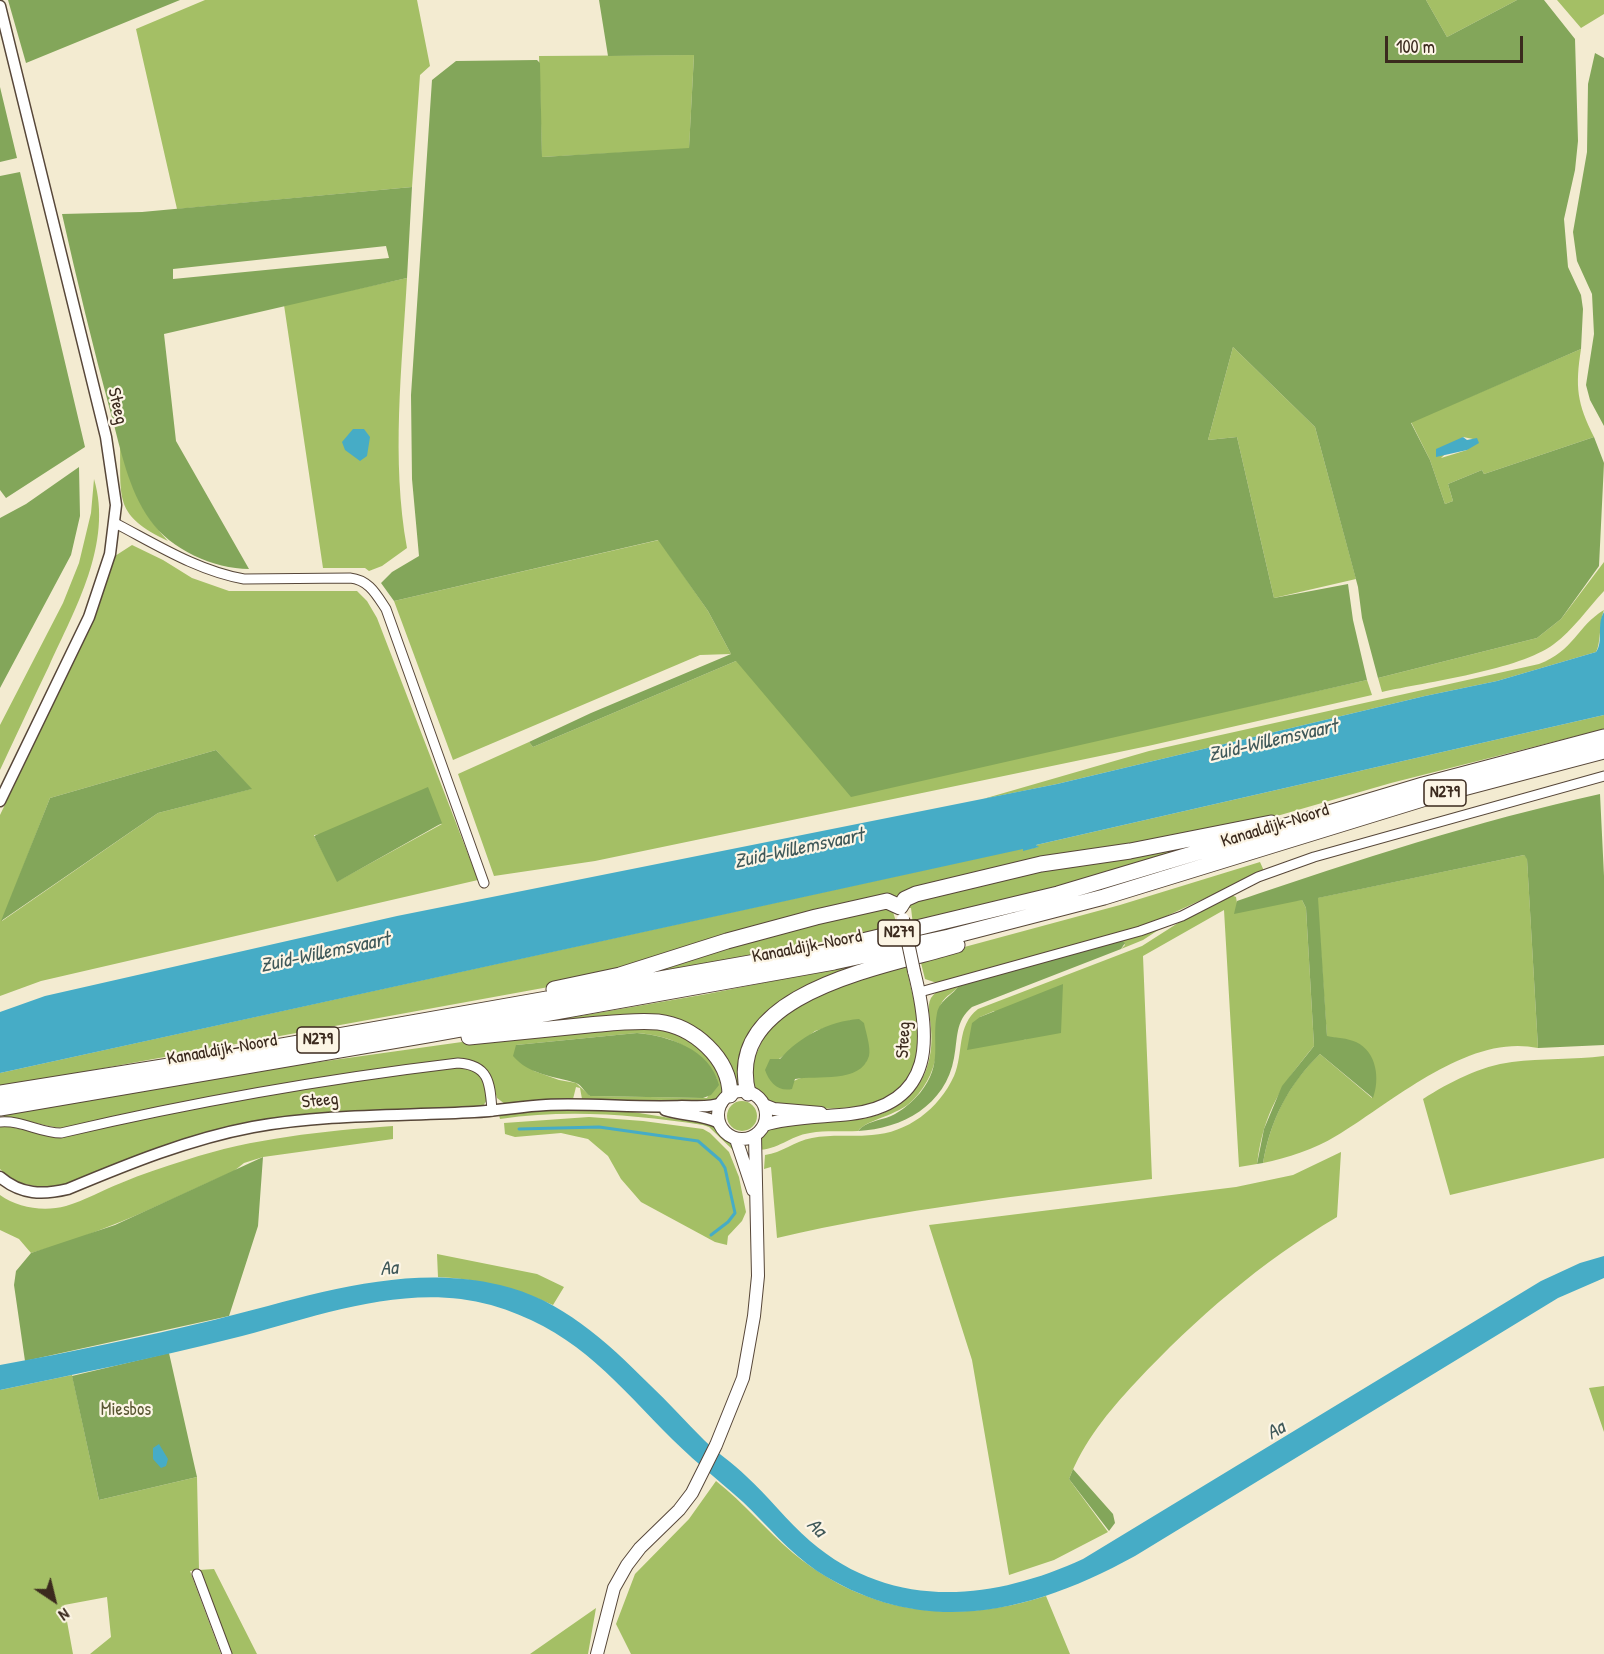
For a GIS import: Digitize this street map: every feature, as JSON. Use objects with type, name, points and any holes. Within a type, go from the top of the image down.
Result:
[{"type":"highway","name":"Kanaaldijk-Noord","points":[[0,1093],[748,965],[924,928],[1058,894],[1444,779],[1604,737]]},
{"type":"highway","name":"Kanaaldijk-Noord","points":[[0,1108],[834,962],[1028,918],[1212,866],[1429,797],[1604,751]]},
{"type":"highway","name":"N279","points":[[902,913],[905,899],[916,894],[1041,864],[1130,851],[1252,826],[1324,815]]},
{"type":"highway","name":"N279","points":[[466,1014],[513,998],[620,975],[795,922],[879,902],[892,902],[902,913]]},
{"type":"highway","name":"N279","points":[[748,1093],[745,1068],[752,1044],[767,1020],[788,1003],[812,990],[1001,931],[1028,918]]},
{"type":"highway","name":"N279","points":[[427,1035],[459,1038],[635,1021],[658,1022],[678,1028],[704,1043],[726,1074],[726,1099]]},
{"type":"main road","name":"Steeg","points":[[764,1125],[877,1108],[903,1093],[912,1084],[922,1065],[926,1040],[920,992],[902,913]]},
{"type":"main road","points":[[597,1654],[614,1588],[627,1565],[680,1510],[692,1493],[716,1445],[743,1378],[754,1316],[759,1248],[754,1194],[755,1136],[764,1125],[764,1105],[758,1097],[748,1093],[726,1099],[719,1113],[720,1123],[726,1133],[736,1138],[755,1136]]},
{"type":"main road","name":"Steeg","points":[[764,1105],[774,1109],[831,1115]]},
{"type":"main road","points":[[736,1138],[754,1194]]},
{"type":"street","name":"Steeg","points":[[0,6],[106,437],[115,490],[115,524],[110,554],[89,617],[0,801]]},
{"type":"street","points":[[115,524],[192,564],[227,576],[244,579],[350,578],[359,579],[372,588],[386,609],[484,883]]},
{"type":"street","points":[[920,992],[1140,931],[1182,916],[1258,877],[1314,856],[1604,776]]},
{"type":"street","points":[[0,1122],[23,1123],[49,1132],[61,1132],[164,1108],[269,1089],[458,1063],[473,1064],[485,1073],[491,1089],[492,1111]]},
{"type":"street","name":"Steeg","points":[[0,1177],[22,1190],[50,1193],[186,1144],[252,1127],[357,1115],[492,1111],[595,1103],[659,1108],[713,1106],[726,1099]]},
{"type":"street","name":"Steeg","points":[[659,1108],[680,1115],[710,1118],[720,1123]]},
{"type":"street","points":[[197,1574],[226,1654]]},
{"type":"green space","points":[[8,0],[180,0],[26,63]]},
{"type":"green space","points":[[205,0],[417,0],[430,66],[420,75],[412,187],[177,209],[136,29]]},
{"type":"green space","points":[[599,0],[1426,0],[1447,37],[1517,0],[1544,0],[1575,39],[1578,141],[1575,170],[1564,219],[1568,267],[1581,295],[1583,309],[1581,349],[1411,423],[1430,460],[1445,504],[1453,501],[1448,484],[1482,470],[1484,474],[1594,437],[1604,463],[1599,566],[1561,619],[1537,638],[1378,678],[1362,618],[1358,587],[1315,427],[1233,347],[1208,440],[1237,437],[1274,598],[1348,584],[1353,620],[1367,680],[851,797],[736,661],[533,747],[529,742],[591,713],[731,654],[708,611],[658,540],[394,601],[381,583],[392,572],[419,556],[412,479],[411,395],[432,80],[456,61],[537,60],[540,63],[542,157],[689,148],[694,55],[608,56]]},
{"type":"green space","points":[[1426,0],[1517,0],[1447,37]]},
{"type":"green space","points":[[1557,0],[1604,0],[1604,14],[1581,28]]},
{"type":"green space","points":[[1595,53],[1604,58],[1604,426],[1590,400],[1586,385],[1594,334],[1592,294],[1577,261],[1573,232],[1587,152],[1588,84]]},
{"type":"green space","points":[[694,55],[689,149],[542,157],[539,56]]},
{"type":"green space","points":[[0,87],[17,158],[0,162]]},
{"type":"green space","points":[[20,172],[85,447],[6,498],[0,490],[0,176]]},
{"type":"green space","points":[[412,187],[407,278],[164,334],[176,441],[249,569],[208,561],[169,540],[142,508],[126,469],[62,214],[142,212]],"holes":[[[386,246],[389,258],[173,279],[173,269]]]},
{"type":"green space","points":[[407,278],[399,447],[402,515],[407,548],[382,566],[369,571],[365,568],[323,568],[284,305]]},
{"type":"green space","points":[[1233,347],[1315,427],[1356,579],[1274,598],[1237,437],[1208,440]]},
{"type":"green space","points":[[1581,349],[1578,374],[1579,394],[1584,414],[1594,437],[1484,474],[1482,470],[1448,484],[1453,501],[1445,504],[1430,460],[1411,422]],"holes":[[[1463,437],[1473,439],[1467,450],[1441,458]]]},
{"type":"green space","points":[[120,445],[137,496],[168,541],[138,523],[129,514],[124,504],[120,480]]},
{"type":"green space","points":[[79,467],[80,516],[71,555],[0,688],[0,518],[26,504]]},
{"type":"green space","points":[[94,479],[99,503],[99,527],[88,575],[70,622],[0,770],[0,725],[63,603],[79,563],[91,513]]},
{"type":"green space","points":[[659,540],[708,611],[731,654],[700,655],[453,760],[394,601]]},
{"type":"green space","points":[[132,545],[192,578],[229,591],[357,591],[367,601],[377,618],[478,880],[41,981],[0,996],[0,815],[97,612],[115,556]],"holes":[[[216,750],[251,789],[158,813],[2,921],[50,798]],[[442,824],[338,881],[314,836],[314,835]]]},
{"type":"green space","points":[[1604,562],[1604,591],[1568,632],[1539,653],[1496,668],[1382,692],[1378,678],[1537,638],[1561,619]]},
{"type":"green space","points":[[1604,610],[1596,652],[1497,681],[1425,696],[1057,784],[983,799],[1149,751],[1539,664],[1560,652],[1587,623]]},
{"type":"green space","points":[[736,661],[1186,720],[1367,680],[1372,695],[1148,746],[595,861],[494,876],[458,774],[529,742],[533,747]]},
{"type":"green space","points":[[1604,715],[1604,729],[1391,783],[1270,818],[900,899],[576,982],[0,1087],[0,1073],[1024,848],[1024,850],[1038,847],[1036,845]]},
{"type":"green space","points":[[216,750],[252,789],[158,813],[1,921],[50,798]]},
{"type":"green space","points":[[428,787],[442,823],[337,882],[314,836]]},
{"type":"green space","points":[[1600,794],[1604,876],[1604,1045],[1538,1048],[1527,859],[1524,855],[1318,898],[1327,1036],[1346,1039],[1363,1046],[1375,1067],[1375,1091],[1373,1098],[1320,1054],[1290,1090],[1270,1132],[1263,1163],[1257,1164],[1264,1129],[1282,1086],[1314,1046],[1306,908],[1302,900],[1234,914],[1237,901],[1417,842],[1508,816]]},
{"type":"green space","points":[[1247,831],[1111,874],[913,925],[911,908],[908,908],[912,902],[1041,867]]},
{"type":"green space","points":[[1524,855],[1527,858],[1538,1048],[1512,1046],[1485,1051],[1458,1060],[1407,1089],[1328,1141],[1263,1163],[1270,1132],[1282,1103],[1299,1077],[1320,1054],[1372,1098],[1370,1062],[1362,1047],[1343,1039],[1327,1037],[1317,898]]},
{"type":"green space","points":[[1260,862],[1264,871],[1145,926],[937,983],[925,979],[920,959],[1120,905]]},
{"type":"green space","points":[[1228,894],[1236,897],[1237,903],[1302,900],[1306,908],[1314,1046],[1283,1087],[1269,1114],[1257,1164],[1239,1167],[1224,910],[1143,956],[1152,1179],[916,1211],[777,1238],[771,1167],[764,1169],[765,1155],[812,1138],[885,1133],[909,1124],[931,1109],[948,1088],[957,1067],[966,1023],[978,1009],[1142,946]],"holes":[[[994,1011],[1026,1040],[980,1017]]]},
{"type":"green space","points":[[880,906],[893,912],[898,928],[600,985]]},
{"type":"green space","points":[[1166,925],[1143,940],[1121,949],[1125,945],[1121,940]]},
{"type":"green space","points":[[1121,940],[1125,943],[1121,949],[972,1007],[960,1024],[949,1075],[942,1089],[932,1101],[906,1119],[874,1129],[858,1131],[869,1123],[899,1112],[920,1093],[932,1072],[934,1063],[937,1013],[944,1001],[959,985]]},
{"type":"green space","points":[[918,952],[778,1006],[741,1088],[735,1089],[684,1027],[505,1029],[707,994]]},
{"type":"green space","points":[[906,964],[919,1034],[917,1058],[911,1075],[889,1096],[874,1103],[858,1106],[789,1108],[777,1107],[765,1100],[755,1090],[750,1061],[756,1042],[800,1000]],"holes":[[[852,1020],[866,1062],[846,1073],[805,1077],[792,1083],[774,1060],[779,1059],[815,1031]]]},
{"type":"green space","points":[[960,984],[941,1004],[933,1068],[923,1088],[907,1105],[868,1123],[858,1131],[810,1133],[771,1148],[756,1150],[762,1135],[774,1126],[804,1121],[866,1118],[881,1114],[905,1100],[925,1074],[931,1052],[929,1009],[931,998],[940,990]]},
{"type":"green space","points":[[1063,984],[1061,1033],[967,1050],[972,1023],[980,1017]]},
{"type":"green space","points":[[859,1019],[864,1023],[869,1056],[857,1071],[848,1075],[795,1079],[792,1089],[787,1090],[775,1085],[769,1078],[765,1070],[770,1059],[780,1059],[805,1037],[826,1027]]},
{"type":"green space","points":[[624,1025],[680,1032],[716,1062],[725,1091],[714,1101],[668,1104],[582,1099],[580,1088],[576,1087],[573,1099],[505,1104],[497,1098],[492,1081],[477,1063],[306,1080],[222,1094],[63,1128],[3,1115],[255,1071],[469,1041]],"holes":[[[637,1033],[683,1045],[700,1059],[717,1079],[707,1098],[590,1096],[576,1083],[534,1071],[516,1045]]]},
{"type":"green space","points":[[637,1033],[662,1037],[687,1047],[707,1062],[719,1085],[711,1095],[703,1098],[590,1096],[578,1084],[534,1071],[513,1056],[516,1045]]},
{"type":"green space","points":[[1604,1056],[1604,1158],[1450,1195],[1423,1099],[1466,1076],[1500,1064]]},
{"type":"green space","points":[[457,1067],[473,1068],[485,1081],[487,1100],[483,1106],[469,1109],[372,1110],[281,1120],[55,1187],[18,1182],[0,1169],[0,1125],[39,1133],[275,1091]]},
{"type":"green space","points":[[742,1101],[752,1106],[757,1116],[752,1126],[742,1131],[732,1126],[727,1116],[732,1106]]},
{"type":"green space","points":[[543,1109],[614,1109],[714,1125],[733,1144],[735,1152],[709,1127],[703,1125],[602,1114],[552,1114],[500,1119],[499,1115]]},
{"type":"green space","points":[[589,1117],[643,1121],[703,1129],[710,1133],[729,1152],[739,1177],[746,1212],[742,1221],[728,1236],[727,1245],[715,1242],[641,1202],[621,1179],[608,1156],[588,1139],[561,1133],[515,1137],[505,1134],[504,1123]]},
{"type":"green space","points":[[393,1126],[393,1139],[263,1157],[244,1163],[234,1171],[134,1216],[31,1253],[19,1239],[0,1230],[0,1195],[23,1206],[40,1209],[58,1208],[153,1171],[211,1152],[314,1133]]},
{"type":"green space","points":[[1341,1152],[1337,1217],[1309,1234],[1230,1292],[1136,1382],[1106,1416],[1089,1440],[1069,1479],[1108,1532],[1054,1560],[1009,1575],[972,1360],[929,1225],[1236,1187],[1293,1175]]},
{"type":"green space","points":[[263,1157],[258,1226],[229,1316],[25,1361],[14,1285],[16,1271],[31,1253],[115,1225]]},
{"type":"green space","points":[[437,1254],[537,1274],[564,1287],[553,1305],[497,1285],[438,1277]]},
{"type":"green space","name":"Miesbos","points":[[169,1353],[197,1477],[99,1500],[72,1376]]},
{"type":"green space","points":[[72,1375],[99,1500],[197,1477],[199,1570],[190,1571],[221,1654],[90,1654],[111,1637],[107,1597],[64,1605],[73,1654],[0,1654],[0,1390]]},
{"type":"green space","points":[[1604,1386],[1604,1432],[1589,1388]]},
{"type":"green space","points":[[1073,1469],[1113,1514],[1115,1523],[1109,1531],[1069,1479]]},
{"type":"green space","points":[[716,1481],[793,1553],[822,1574],[851,1590],[882,1601],[913,1609],[979,1610],[1012,1605],[1046,1596],[1070,1654],[631,1654],[616,1624],[635,1574],[689,1519]]},
{"type":"green space","points":[[214,1569],[257,1654],[231,1654],[199,1570]]},
{"type":"green space","points":[[596,1608],[588,1654],[530,1654]]},
{"type":"water","points":[[353,429],[364,429],[370,437],[367,456],[360,461],[345,450],[342,442]]},
{"type":"water","points":[[1463,437],[1467,440],[1477,438],[1479,443],[1467,450],[1436,457],[1436,449]]},
{"type":"water","name":"Zuid-Willemsvaart","points":[[1604,612],[1604,715],[1036,845],[1039,847],[1023,851],[1023,849],[0,1073],[0,1012],[45,996],[397,916],[1057,784],[1425,696],[1497,681],[1596,652],[1600,643],[1600,622]]},
{"type":"water","points":[[1604,1256],[1604,1278],[1558,1298],[1135,1556],[1096,1576],[1056,1592],[1017,1604],[977,1611],[937,1612],[897,1606],[857,1593],[817,1571],[797,1556],[743,1502],[682,1449],[605,1371],[586,1355],[543,1326],[491,1305],[458,1299],[425,1297],[359,1305],[201,1346],[0,1390],[0,1365],[161,1332],[355,1285],[427,1278],[464,1279],[500,1285],[543,1300],[563,1311],[599,1337],[709,1445],[754,1484],[810,1541],[841,1564],[874,1579],[908,1589],[943,1592],[978,1590],[1013,1584],[1083,1559],[1541,1281],[1580,1263]]},
{"type":"water","points":[[159,1444],[168,1459],[166,1466],[161,1468],[153,1459],[153,1448]]},
{"type":"waterway","points":[[519,1129],[599,1127],[698,1141],[720,1160],[725,1168],[735,1213],[728,1222],[711,1235]]},
{"type":"water label","name":"Aa","points":[[389,1269]]},
{"type":"water label","name":"Aa","points":[[1276,1431]]},
{"type":"water label","name":"Aa","points":[[816,1528]]}]
